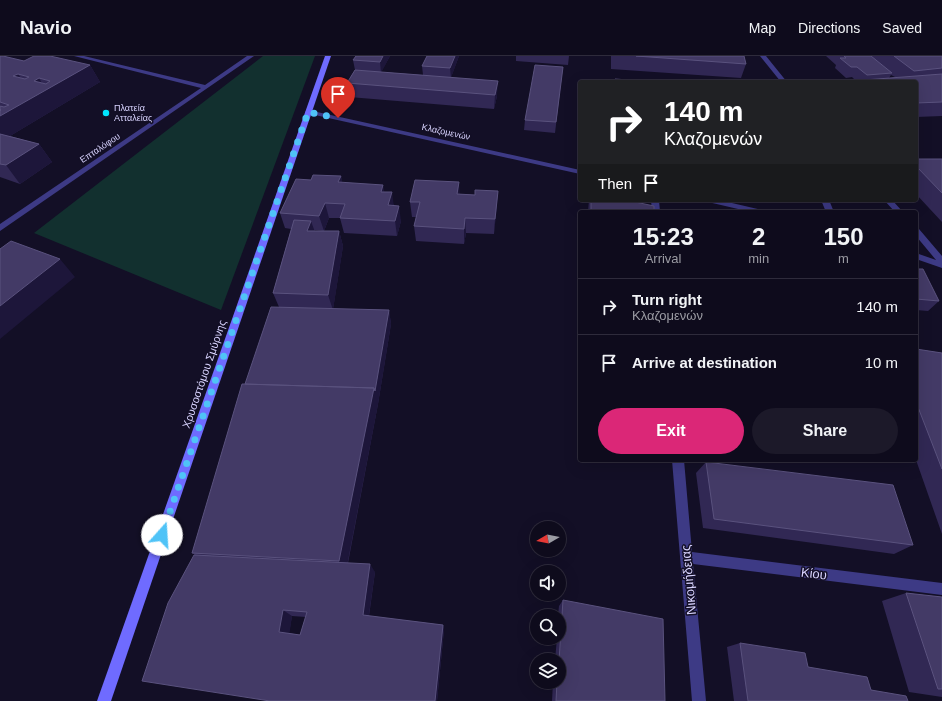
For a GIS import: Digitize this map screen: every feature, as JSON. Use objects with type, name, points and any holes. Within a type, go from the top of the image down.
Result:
[{"type":"street","points":[[77,56],[205,87]]},
{"type":"street","name":"Επταλόφου","points":[[0,228],[251,56]]},
{"type":"street","name":"Χρυσοστόμου Σμύρνης","points":[[104,701],[328,56]]},
{"type":"street","points":[[763,56],[782,80]]},
{"type":"street","points":[[777,74],[779,80]]},
{"type":"street","name":"Κλαζομενών","points":[[308,112],[578,172]]},
{"type":"street","points":[[717,202],[753,210]]},
{"type":"street","points":[[890,202],[897,210]]},
{"type":"street","points":[[918,233],[942,261]]},
{"type":"street","points":[[918,257],[942,265]]},
{"type":"street","name":"Νικομήδειας","points":[[678,462],[699,701]]},
{"type":"street","name":"Κίου","points":[[686,557],[942,589]]},
{"type":"green space","points":[[263,56],[315,56],[221,310],[34,233]]},
{"type":"building","points":[[0,56],[24,61],[34,56],[50,56],[90,65],[0,116],[0,106],[4,107],[9,105],[0,102]],"holes":[[[18,74],[29,77],[25,79],[13,76]],[[39,78],[50,81],[46,84],[34,81]]]},
{"type":"building","points":[[356,56],[383,56],[380,62],[353,60]]},
{"type":"building","points":[[427,56],[455,56],[450,68],[422,66]]},
{"type":"building","points":[[636,56],[744,56],[746,64]]},
{"type":"building","points":[[844,56],[871,56],[892,73],[867,75],[857,67],[851,67],[840,58],[846,58]]},
{"type":"building","points":[[894,56],[942,56],[942,68],[914,71]]},
{"type":"building","points":[[535,65],[563,67],[556,122],[525,120]]},
{"type":"building","points":[[355,70],[498,81],[495,95],[347,83]]},
{"type":"building","points":[[942,74],[942,102],[918,103],[918,80],[864,80]]},
{"type":"building","points":[[0,134],[39,144],[6,165],[0,164]]},
{"type":"building","points":[[918,159],[942,159],[942,193],[918,168]]},
{"type":"building","points":[[313,175],[341,176],[338,182],[383,185],[381,192],[392,192],[388,205],[399,206],[395,221],[340,218],[345,204],[325,203],[319,216],[280,213],[296,179],[311,180]]},
{"type":"building","points":[[415,180],[459,182],[457,194],[475,195],[475,190],[498,191],[495,219],[465,218],[464,229],[414,226],[420,202],[410,202]]},
{"type":"building","points":[[591,202],[635,202],[654,206],[654,210],[591,210]]},
{"type":"building","points":[[294,220],[311,221],[307,231],[339,231],[328,295],[273,293]]},
{"type":"building","points":[[11,241],[60,259],[0,306],[0,249]]},
{"type":"building","points":[[918,269],[923,269],[939,301],[918,299]]},
{"type":"building","points":[[271,307],[389,310],[375,391],[374,388],[245,384]]},
{"type":"building","points":[[918,349],[942,353],[942,469],[918,407]]},
{"type":"building","points":[[242,384],[374,388],[339,561],[192,553]]},
{"type":"building","points":[[706,462],[893,485],[913,545],[714,519]]},
{"type":"building","points":[[194,555],[370,564],[363,615],[443,625],[435,701],[270,701],[142,681],[168,603]],"holes":[[[283,610],[307,612],[300,635],[279,632]]]},
{"type":"building","points":[[906,593],[942,597],[942,689],[938,689]]},
{"type":"building","points":[[563,601],[566,601],[663,619],[665,701],[556,701],[557,689],[566,689],[566,653],[560,653],[560,645],[566,645],[566,609],[562,609]]},
{"type":"building","points":[[740,643],[805,653],[808,667],[867,677],[871,690],[906,696],[908,701],[748,701]]},
{"type":"place","name":"Πλατεία Ατταλείας","points":[[106,113]]},
{"type":"route","points":[[162,535],[308,112],[338,118]]}]
